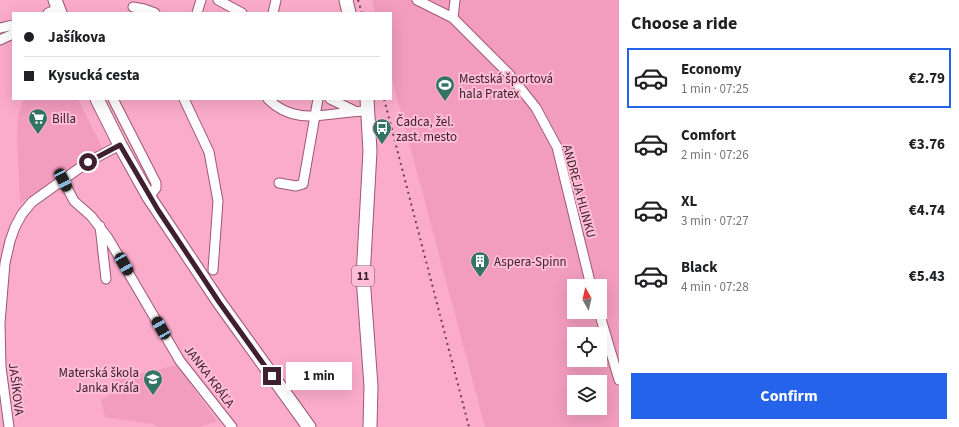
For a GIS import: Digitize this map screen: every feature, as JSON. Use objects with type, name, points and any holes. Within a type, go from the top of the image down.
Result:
[{"type":"main road","points":[[346,0],[349,12]]},
{"type":"main road","points":[[98,100],[120,145],[149,197],[219,302],[309,427]]},
{"type":"main road","name":"11","points":[[368,105],[370,151],[363,277],[374,427]]},
{"type":"main road","name":"11","points":[[370,427],[371,400]]},
{"type":"street","points":[[197,12],[201,0]]},
{"type":"street","points":[[218,0],[240,12]]},
{"type":"street","points":[[273,12],[276,0]]},
{"type":"street","name":"ANDREJA HLINKU","points":[[417,0],[453,18],[509,74],[536,108],[557,148],[589,279]]},
{"type":"street","points":[[453,18],[456,0]]},
{"type":"street","points":[[133,7],[152,12]]},
{"type":"street","points":[[0,28],[12,25]]},
{"type":"street","points":[[0,40],[12,34]]},
{"type":"street","points":[[114,100],[156,183],[156,188],[149,197]]},
{"type":"street","points":[[184,100],[209,152],[218,201],[213,270]]},
{"type":"street","points":[[269,100],[273,104],[291,114],[314,116],[353,110],[368,105]]},
{"type":"street","points":[[279,183],[296,186],[303,184],[318,100]]},
{"type":"street","points":[[332,100],[353,110]]},
{"type":"street","name":"JAŠÍKOVA","points":[[9,427],[0,367],[4,274],[7,252],[12,234],[22,214],[32,202],[88,162],[120,145]]},
{"type":"street","name":"JANKA KRÁĽA","points":[[63,180],[74,201],[91,216],[108,238],[180,361],[232,427]]},
{"type":"street","points":[[100,226],[106,279]]},
{"type":"street","points":[[600,319],[619,380]]},
{"type":"shaded area","points":[[372,0],[619,0],[619,427],[485,427],[392,79],[392,12],[375,12]]},
{"type":"shaded area","points":[[24,100],[78,100],[103,149],[20,203],[17,137],[18,115]]},
{"type":"shaded area","name":"Materská škola Janka Kráľa","points":[[177,365],[217,421],[200,427],[158,427],[153,424],[105,417],[101,400],[115,391],[113,380]]},
{"type":"railway","points":[[358,0],[362,12]]},
{"type":"railway","points":[[384,100],[469,427]]},
{"type":"place","name":"Mestská športová hala Pratex","points":[[445,102]]},
{"type":"place","name":"Billa","points":[[38,135]]},
{"type":"place","name":"Čadca, žel. zast. mesto","points":[[382,145]]},
{"type":"place","name":"Aspera-Spinn","points":[[480,278]]},
{"type":"place","name":"Materská škola Janka Kráľa","points":[[153,396]]},
{"type":"route","points":[[88,162],[120,145],[149,197],[219,302],[272,376]]}]
